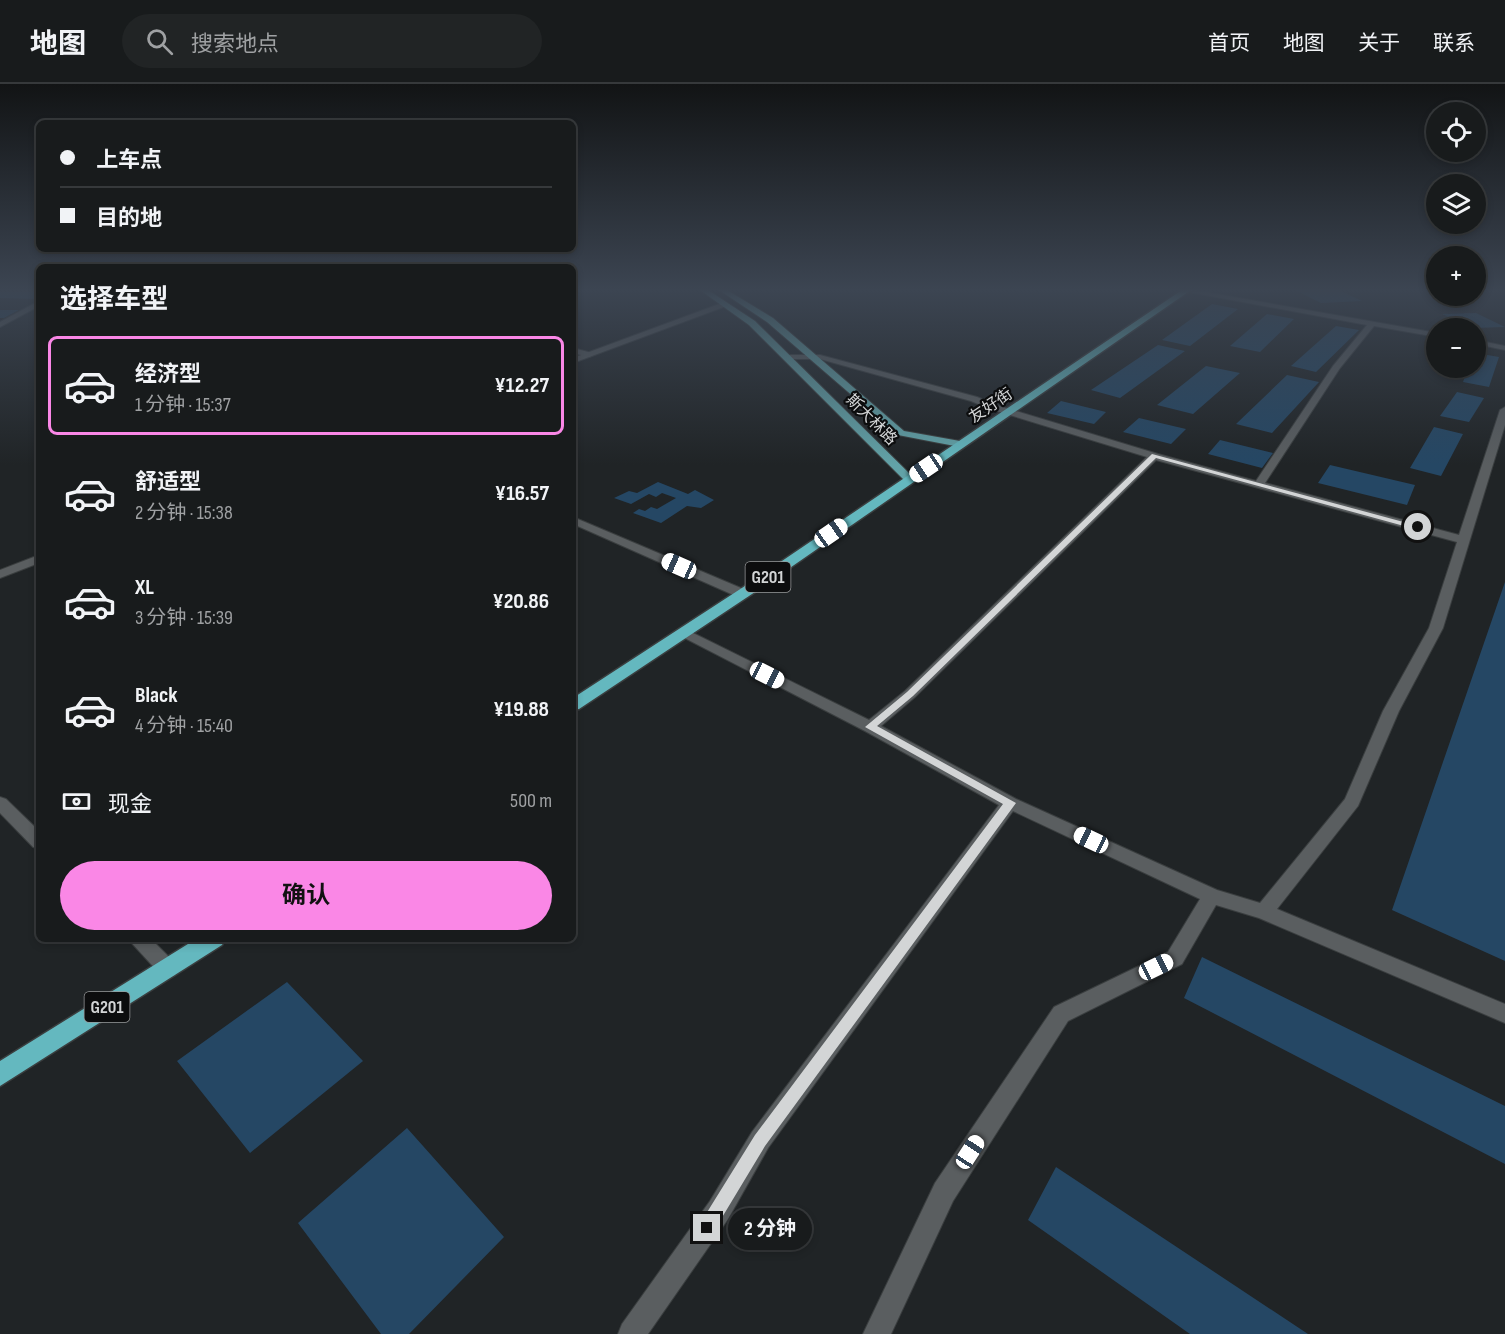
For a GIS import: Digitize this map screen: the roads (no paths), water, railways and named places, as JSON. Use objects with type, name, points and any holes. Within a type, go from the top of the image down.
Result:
[{"type":"highway","name":"友好街","points":[[960,444],[1103,348]]},
{"type":"highway","name":"G201","points":[[576,703],[742,594],[960,444]]},
{"type":"highway","name":"G201","points":[[0,1074],[209,942]]},
{"type":"main road","name":"斯大林路","points":[[777,348],[909,479]]},
{"type":"main road","name":"斯大林路","points":[[803,348],[901,433],[960,444]]},
{"type":"street","points":[[576,360],[607,348]]},
{"type":"street","points":[[1260,483],[1350,348]]},
{"type":"street","points":[[576,351],[589,355]]},
{"type":"street","points":[[786,357],[813,357],[974,399],[1154,456],[1463,540]]},
{"type":"street","points":[[1264,912],[1352,802],[1391,711],[1436,628],[1505,410]]},
{"type":"street","points":[[870,727],[910,694],[1154,456]]},
{"type":"street","points":[[576,521],[742,594]]},
{"type":"street","points":[[0,574],[36,560]]},
{"type":"street","points":[[682,633],[870,727],[1010,803],[1212,896],[1264,912],[1505,1014]]},
{"type":"street","points":[[0,803],[36,839]]},
{"type":"street","points":[[632,1334],[719,1210],[760,1140],[1010,803]]},
{"type":"street","points":[[877,1334],[944,1192],[1061,1014],[1175,958],[1212,896]]},
{"type":"street","points":[[141,942],[168,969]]}]
